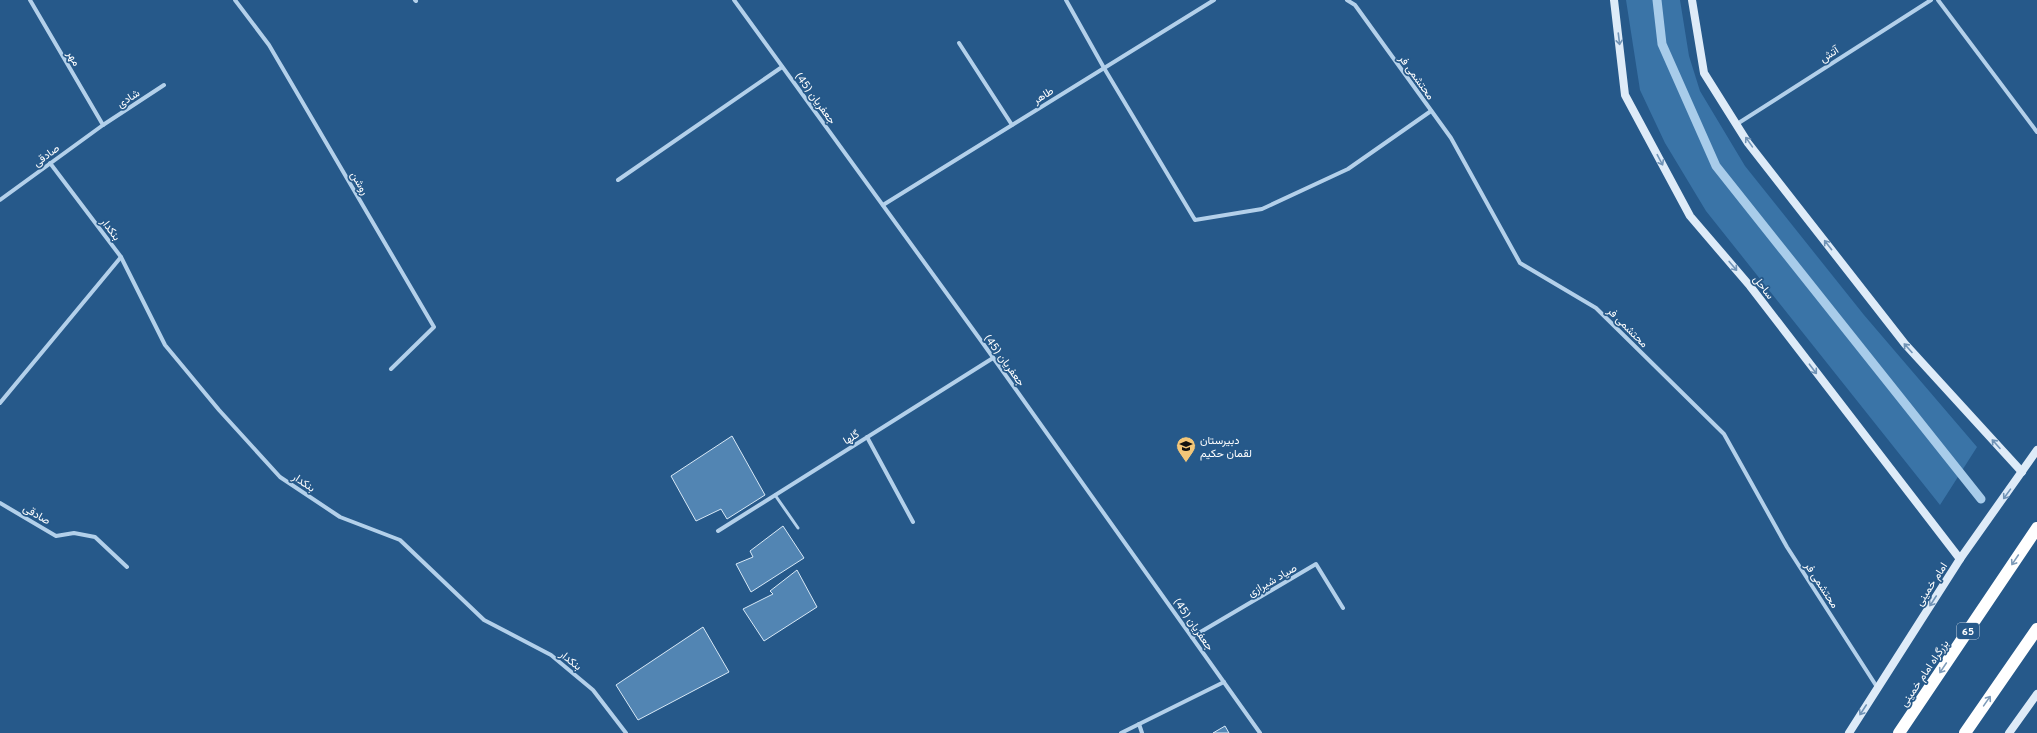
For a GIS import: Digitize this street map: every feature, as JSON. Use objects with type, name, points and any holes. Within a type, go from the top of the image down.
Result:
[{"type":"highway","name":"بزرگراه امام خمینی","points":[[1899,733],[2037,528]]},
{"type":"highway","points":[[1964,733],[2037,629]]},
{"type":"street","name":"مهر","points":[[30,0],[103,125]]},
{"type":"street","name":"روشن","points":[[235,0],[269,45],[434,327],[391,369]]},
{"type":"street","name":"جعفریان (45)","points":[[734,0],[993,358],[1260,733]]},
{"type":"street","points":[[1066,0],[1104,68],[1195,220],[1262,209],[1348,169],[1431,112]]},
{"type":"street","name":"طاهر","points":[[883,205],[1214,0]]},
{"type":"street","name":"محتشمی فر","points":[[1347,0],[1355,6],[1451,138],[1520,263],[1596,308],[1724,434],[1787,547],[1878,688]]},
{"type":"street","name":"ساحل","points":[[1614,0],[1625,95],[1690,216],[1750,286],[1960,559]]},
{"type":"street","points":[[1692,0],[1704,73],[1748,143],[1905,344],[2022,472]]},
{"type":"street","name":"آتش","points":[[1737,124],[1931,0]]},
{"type":"street","points":[[1938,0],[2037,132]]},
{"type":"street","points":[[959,43],[1012,125]]},
{"type":"street","points":[[618,180],[782,67]]},
{"type":"street","name":"شادی","points":[[103,125],[164,85]]},
{"type":"street","name":"صادقی","points":[[0,200],[103,125]]},
{"type":"street","name":"بنکدار","points":[[50,163],[121,257],[165,345],[219,410],[280,477],[340,517],[400,540],[484,620],[550,655],[593,690],[626,733]]},
{"type":"street","points":[[0,403],[121,257]]},
{"type":"street","name":"گلها","points":[[718,531],[993,358]]},
{"type":"street","points":[[867,437],[912,522]]},
{"type":"street","name":"امام خمینی","points":[[1849,733],[1960,559],[2037,450]]},
{"type":"street","name":"صادقی","points":[[0,503],[56,536],[74,533],[95,537],[127,566]]},
{"type":"street","name":"صیاد شیرازی","points":[[1192,637],[1316,564],[1343,608]]},
{"type":"street","points":[[1121,733],[1224,682]]},
{"type":"street","points":[[2010,733],[2037,694]]},
{"type":"street","points":[[1139,724],[1142,733]]},
{"type":"lane","points":[[775,495],[798,528]]},
{"type":"shaded area","points":[[1626,0],[1680,0],[1689,56],[1700,91],[1745,166],[1864,315],[1977,447],[1940,505],[1706,211],[1665,143],[1640,90]]},
{"type":"building","points":[[732,436],[765,495],[727,519],[721,509],[696,521],[671,476]]},
{"type":"building","points":[[783,526],[804,558],[751,592],[736,564],[753,557],[750,551]]},
{"type":"building","points":[[797,570],[817,607],[764,641],[743,609],[773,594],[770,591]]},
{"type":"building","points":[[703,627],[729,672],[638,720],[616,685]]},
{"type":"building","points":[[1225,726],[1229,733],[1213,733]]},
{"type":"waterway","points":[[1657,0],[1662,44],[1716,166],[1981,499]]},
{"type":"place","name":"دبیرستان لقمان حکیم","points":[[1186,463]]}]
